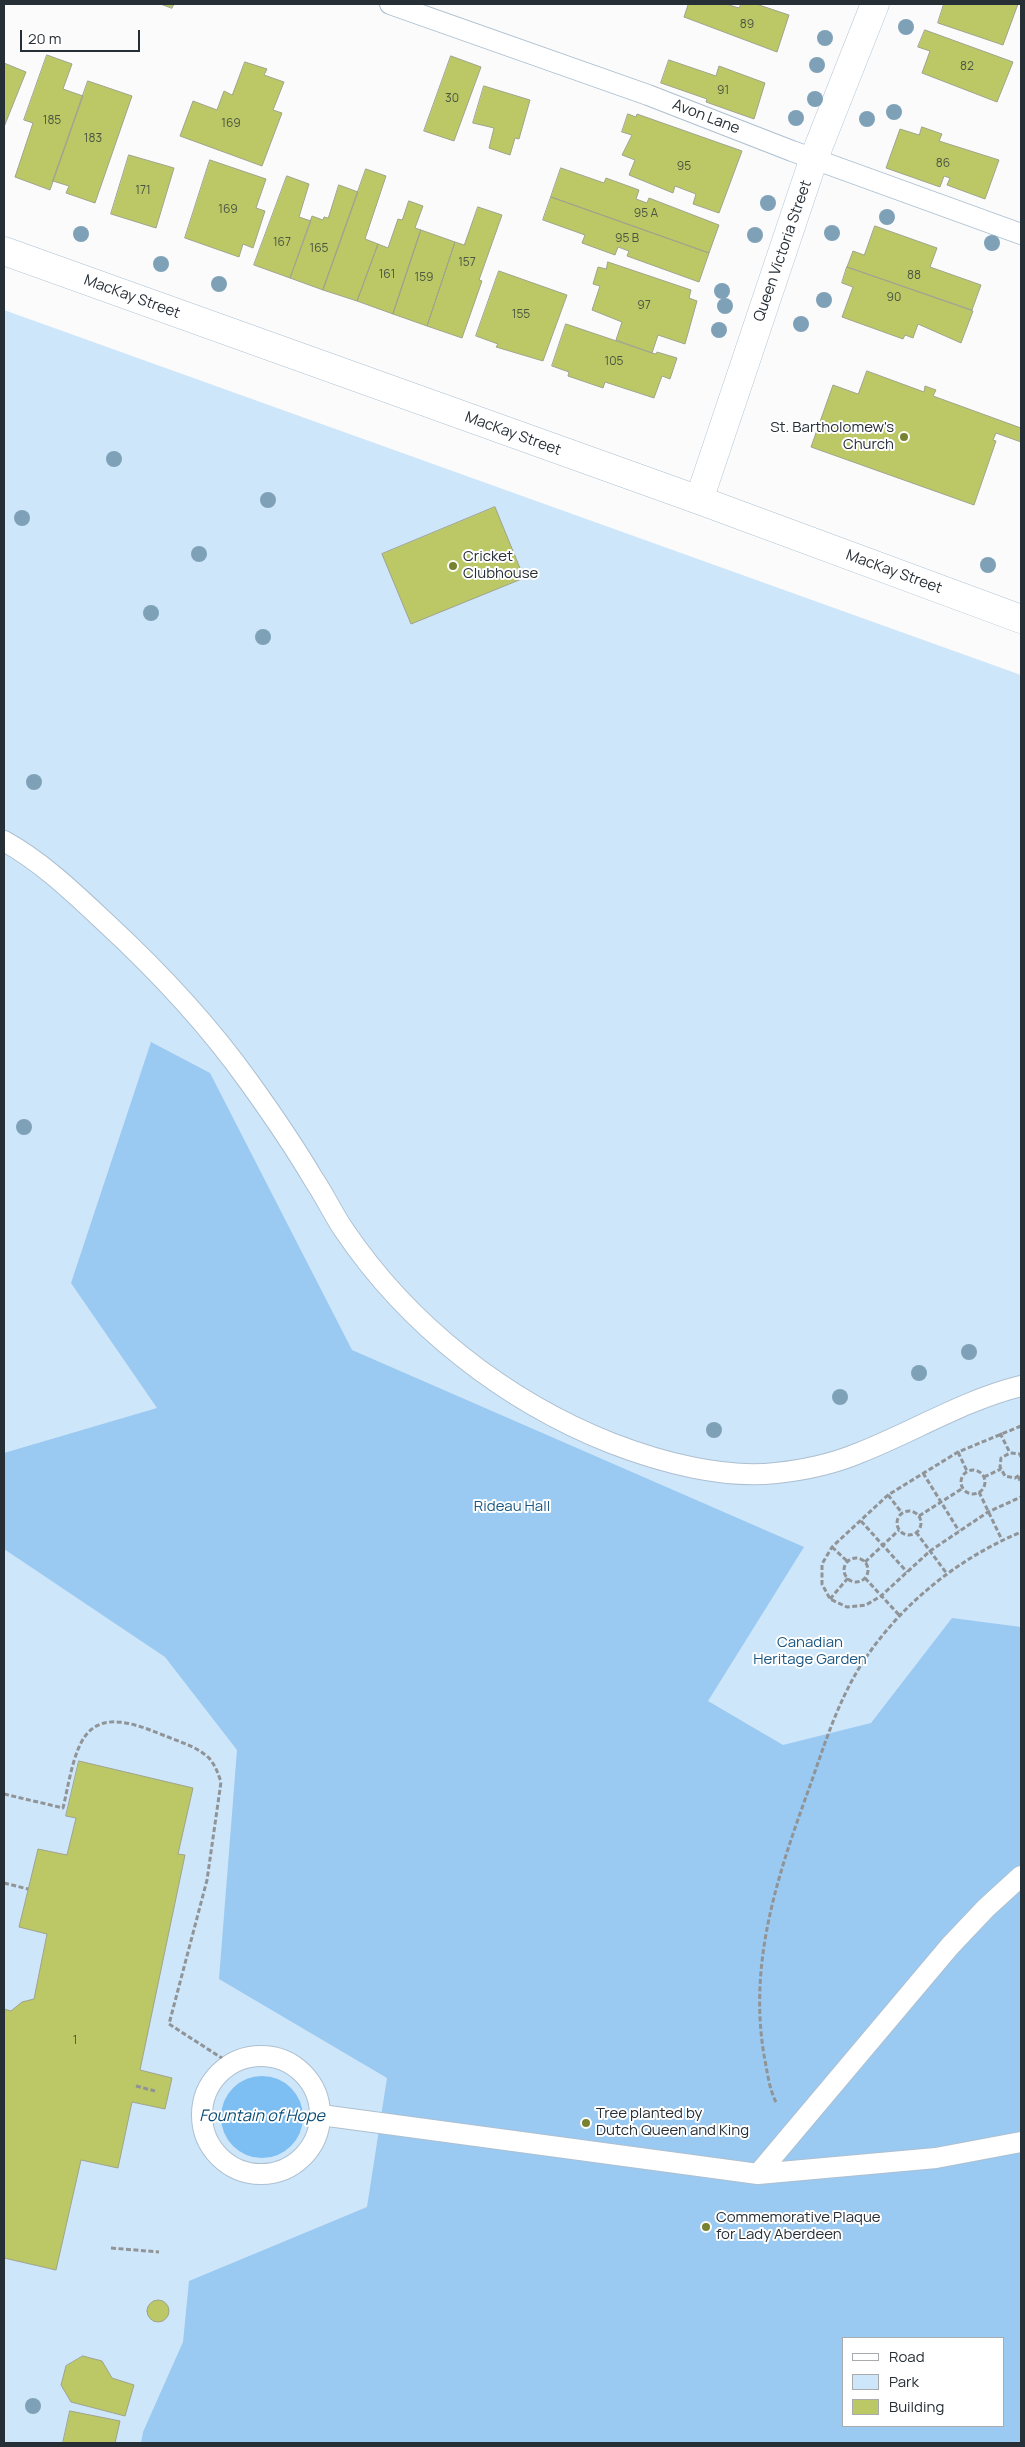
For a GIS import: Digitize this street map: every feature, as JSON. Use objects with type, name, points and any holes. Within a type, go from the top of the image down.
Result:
[{"type":"street","name":"Queen Victoria Street","points":[[699,500],[814,158],[875,4]]},
{"type":"street","name":"MacKay Street","points":[[4,251],[699,500],[1021,619]]},
{"type":"lane","name":"Avon Lane","points":[[390,4],[648,95],[1021,234]]},
{"type":"lane","points":[[4,841],[56,877],[153,966],[213,1033],[247,1079],[316,1182],[344,1231],[391,1290],[435,1333],[478,1370],[528,1403],[586,1433],[641,1454],[685,1466],[724,1471],[773,1473],[817,1466],[857,1454],[953,1410],[1021,1386]]},
{"type":"lane","points":[[758,2174],[950,1946],[986,1908],[1021,1876]]},
{"type":"lane","points":[[251,2057],[265,2057],[291,2064],[307,2077],[317,2095],[321,2115],[318,2136],[307,2153],[291,2166],[272,2174],[252,2174],[232,2167],[216,2154],[206,2136],[202,2116],[205,2095],[215,2078],[231,2064],[251,2057]]},
{"type":"lane","points":[[321,2115],[758,2174],[936,2158],[1021,2142]]},
{"type":"path","points":[[1021,1426],[1000,1433],[958,1452],[888,1495],[832,1548],[822,1564],[822,1584],[830,1599],[847,1607],[866,1605],[881,1596],[930,1551],[988,1512],[1021,1497]]},
{"type":"path","points":[[1000,1433],[1010,1453]]},
{"type":"path","points":[[958,1452],[968,1472]]},
{"type":"path","points":[[1021,1457],[1020,1454],[1010,1453],[1001,1458],[1001,1469],[1005,1476],[1015,1478],[1020,1475],[1021,1483]]},
{"type":"path","points":[[984,1477],[1001,1469]]},
{"type":"path","points":[[971,1470],[980,1472],[986,1480],[984,1489],[976,1495],[966,1493],[960,1485],[962,1475],[968,1472],[971,1470]]},
{"type":"path","points":[[923,1474],[959,1531]]},
{"type":"path","points":[[919,1516],[963,1488]]},
{"type":"path","points":[[979,1492],[1002,1540]]},
{"type":"path","points":[[888,1495],[902,1513]]},
{"type":"path","points":[[906,1510],[916,1512],[922,1520],[920,1530],[912,1536],[902,1534],[896,1526],[898,1516],[902,1513],[906,1510]]},
{"type":"path","points":[[861,1521],[907,1572]]},
{"type":"path","points":[[865,1562],[899,1530]]},
{"type":"path","points":[[916,1532],[947,1574]]},
{"type":"path","points":[[793,2131],[774,2099],[763,2047],[758,1998],[765,1934],[794,1828],[846,1690],[871,1650],[899,1615],[947,1574],[1002,1540],[1021,1532]]},
{"type":"path","points":[[832,1548],[848,1561]]},
{"type":"path","points":[[853,1557],[863,1559],[869,1567],[865,1578],[858,1582],[848,1578],[843,1572],[848,1561],[853,1557]]},
{"type":"path","points":[[830,1599],[848,1578]]},
{"type":"path","points":[[865,1578],[899,1615]]},
{"type":"path","points":[[4,1794],[63,1808],[78,1750],[86,1734],[99,1725],[113,1722],[133,1724],[196,1748],[210,1759],[216,1767],[221,1782],[209,1871],[169,2024],[231,2064]]},
{"type":"path","points":[[4,1883],[28,1889]]},
{"type":"path","points":[[136,2086],[155,2091]]},
{"type":"path","points":[[111,2248],[159,2252]]},
{"type":"green space","name":"Rideau Hall","points":[[4,310],[1021,675],[1021,2443],[4,2443]]},
{"type":"green space","points":[[151,1042],[210,1073],[352,1350],[804,1547],[708,1701],[783,1745],[871,1723],[952,1618],[1021,1627],[1021,2443],[141,2443],[143,2432],[183,2342],[189,2281],[367,2207],[387,2078],[219,1979],[237,1750],[165,1657],[4,1549],[4,1453],[157,1408],[71,1283]]},
{"type":"water","name":"Fountain of Hope","points":[[262,2076],[278,2079],[291,2088],[300,2101],[303,2117],[300,2133],[291,2146],[278,2155],[262,2158],[246,2155],[233,2146],[224,2133],[221,2117],[224,2101],[233,2088],[246,2079]]},
{"type":"building","points":[[161,4],[174,4],[172,8]]},
{"type":"building","points":[[684,4],[726,4],[739,8],[741,4],[756,4],[789,15],[777,52],[684,17],[688,5]]},
{"type":"building","points":[[944,4],[1018,4],[1003,45],[938,23]]},
{"type":"building","points":[[925,30],[1013,62],[997,102],[922,73],[930,51],[918,47]]},
{"type":"building","points":[[47,55],[72,64],[63,89],[83,96],[50,190],[15,177],[33,123],[24,120]]},
{"type":"building","points":[[451,56],[481,67],[454,141],[424,131]]},
{"type":"building","points":[[669,60],[716,76],[719,66],[765,83],[754,119],[706,102],[707,99],[661,83]]},
{"type":"building","points":[[245,62],[267,69],[264,75],[284,82],[273,110],[282,113],[262,166],[180,136],[193,101],[217,110],[224,91],[232,95]]},
{"type":"building","points":[[4,63],[26,72],[4,127]]},
{"type":"building","points":[[88,81],[132,96],[95,203],[66,193],[69,186],[53,181]]},
{"type":"building","points":[[484,86],[530,100],[519,139],[515,138],[510,155],[489,148],[494,128],[473,123]]},
{"type":"building","points":[[628,114],[636,117],[637,114],[742,151],[719,213],[693,204],[696,194],[675,186],[673,193],[629,175],[635,160],[622,155],[632,135],[622,132]]},
{"type":"building","points":[[922,127],[942,134],[939,141],[999,160],[985,199],[947,185],[950,178],[944,176],[940,187],[886,168],[900,129],[919,135]]},
{"type":"building","points":[[129,155],[174,168],[156,228],[111,214]]},
{"type":"building","points":[[210,160],[266,179],[256,208],[265,211],[253,248],[243,244],[239,257],[185,238]]},
{"type":"building","points":[[561,168],[604,183],[606,178],[639,190],[636,199],[647,203],[649,198],[719,225],[709,253],[551,197]]},
{"type":"building","points":[[366,169],[386,176],[365,239],[378,244],[357,301],[323,290]]},
{"type":"building","points":[[287,176],[309,184],[299,217],[311,221],[290,278],[254,265]]},
{"type":"building","points":[[339,185],[358,192],[323,290],[290,278],[312,216],[323,220],[324,217],[328,218]]},
{"type":"building","points":[[551,197],[709,253],[699,282],[627,256],[629,251],[618,247],[615,255],[582,243],[585,235],[543,220]]},
{"type":"building","points":[[409,201],[423,206],[415,228],[421,230],[393,314],[357,301],[378,244],[388,248],[398,219],[402,220]]},
{"type":"building","points":[[478,207],[502,215],[479,280],[482,281],[462,338],[427,326],[455,242],[464,245]]},
{"type":"building","points":[[875,226],[937,248],[930,267],[981,285],[972,310],[847,267],[853,251],[864,255]]},
{"type":"building","points":[[421,230],[455,242],[427,326],[393,314]]},
{"type":"building","points":[[608,262],[691,290],[689,298],[697,301],[685,344],[658,335],[652,353],[616,340],[622,322],[592,310],[600,286],[593,284],[598,267],[606,269]]},
{"type":"building","points":[[847,267],[973,311],[961,343],[918,324],[913,338],[905,335],[903,339],[842,317],[853,287],[842,283]]},
{"type":"building","points":[[499,271],[567,295],[543,361],[496,347],[498,344],[476,336]]},
{"type":"building","points":[[566,324],[652,353],[656,354],[657,352],[677,358],[670,379],[662,376],[654,398],[605,382],[603,388],[568,376],[569,372],[552,366]]},
{"type":"building","name":"St. Bartholomew's Church","points":[[867,371],[924,392],[925,386],[936,390],[933,396],[1021,428],[1021,442],[996,433],[993,440],[996,441],[974,505],[811,447],[833,385],[858,394]]},
{"type":"building","name":"Cricket Clubhouse","points":[[495,507],[524,578],[411,624],[382,554]]},
{"type":"building","points":[[79,1761],[193,1788],[178,1854],[185,1855],[140,2070],[172,2078],[165,2109],[132,2102],[118,2168],[81,2160],[56,2270],[4,2258],[4,2009],[11,2011],[22,2002],[34,1999],[47,1934],[19,1927],[38,1849],[67,1855],[76,1818],[66,1816]]},
{"type":"building","points":[[158,2300],[166,2303],[169,2311],[166,2319],[158,2322],[150,2319],[147,2311],[150,2303]]},
{"type":"building","points":[[83,2356],[102,2361],[112,2378],[134,2385],[125,2416],[71,2402],[61,2385],[66,2366]]},
{"type":"building","points":[[70,2411],[120,2421],[115,2443],[63,2443]]},
{"type":"place","name":"St. Bartholomew's Church","points":[[904,437]]},
{"type":"place","name":"Cricket Clubhouse","points":[[453,566]]},
{"type":"place","name":"Tree planted by Dutch Queen and King","points":[[586,2123]]},
{"type":"place","name":"Commemorative Plaque for Lady Aberdeen","points":[[706,2227]]},
{"type":"park label","name":"Canadian Heritage Garden","points":[[810,1652]]}]
